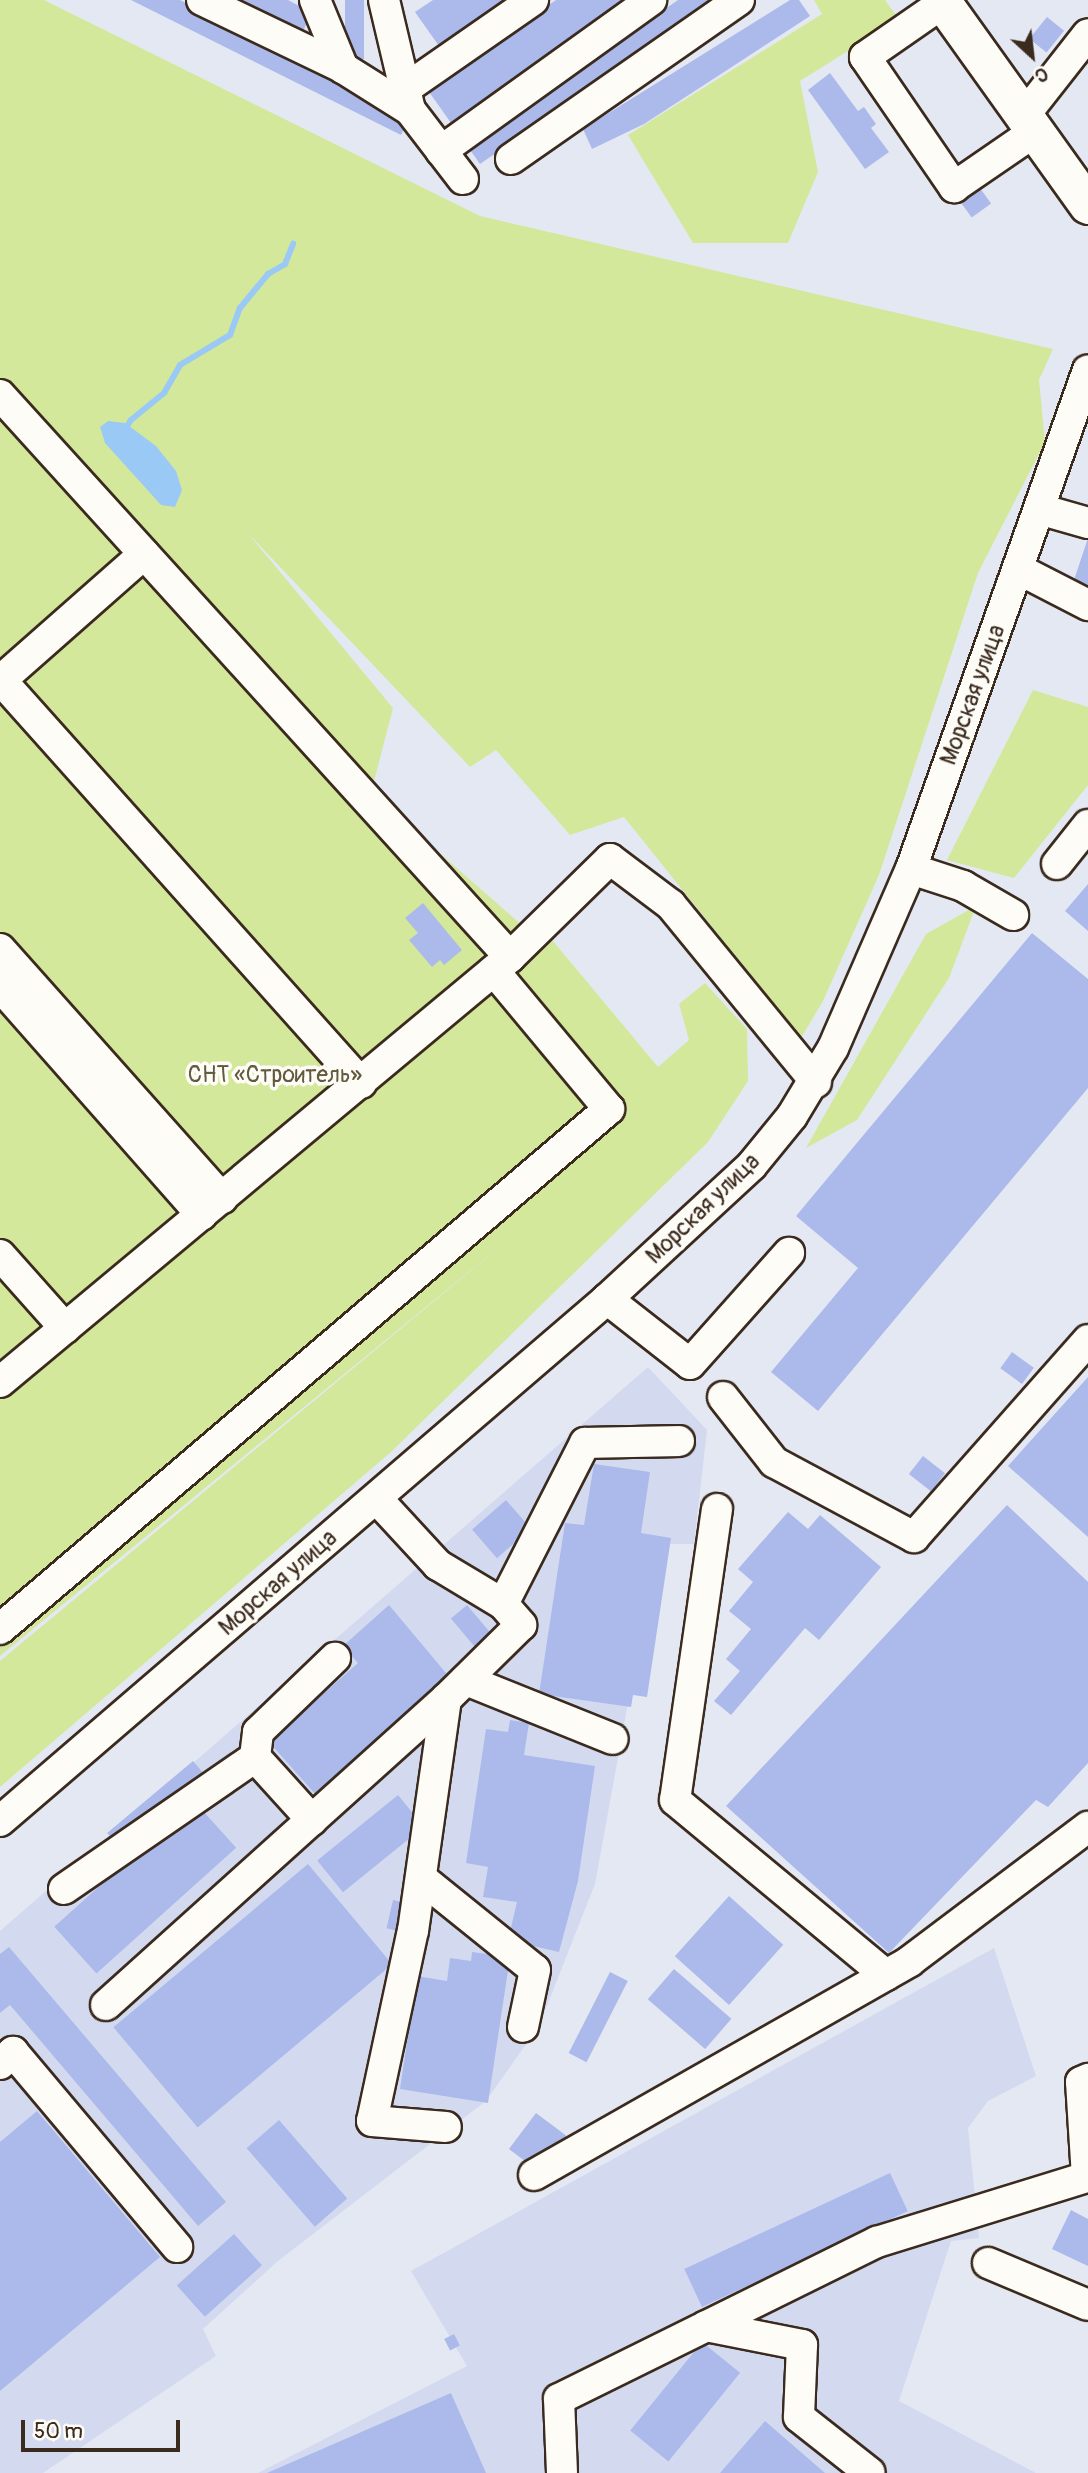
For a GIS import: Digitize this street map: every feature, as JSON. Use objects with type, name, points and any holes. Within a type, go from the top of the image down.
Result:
[{"type":"main road","points":[[942,1],[1088,205]]},
{"type":"street","points":[[202,0],[407,100]]},
{"type":"street","points":[[315,0],[343,68]]},
{"type":"street","points":[[407,100],[533,0]]},
{"type":"street","points":[[441,151],[651,0]]},
{"type":"street","points":[[511,159],[739,0]]},
{"type":"street","points":[[942,1],[865,57],[954,187],[1028,124],[1088,34]]},
{"type":"street","points":[[393,5],[407,100],[463,179]]},
{"type":"street","name":"Морская улица","points":[[0,1821],[607,1299],[752,1165],[816,1082],[911,869],[1088,370]]},
{"type":"street","points":[[0,395],[144,554],[502,964],[609,1109],[0,1629]]},
{"type":"street","points":[[1039,509],[1088,523]]},
{"type":"street","points":[[144,554],[0,680],[361,1083]]},
{"type":"street","points":[[1017,569],[1088,605]]},
{"type":"street","points":[[1057,864],[1088,825]]},
{"type":"street","points":[[0,1382],[502,964],[610,859],[671,905],[816,1082]]},
{"type":"street","points":[[911,869],[963,886],[1013,915]]},
{"type":"street","points":[[0,949],[212,1206]]},
{"type":"street","points":[[0,986],[212,1206]]},
{"type":"street","points":[[607,1299],[690,1364],[789,1253]]},
{"type":"street","points":[[0,1255],[65,1328]]},
{"type":"street","points":[[723,1397],[774,1462],[914,1538],[1088,1340]]},
{"type":"street","points":[[503,1604],[585,1443],[679,1441]]},
{"type":"street","points":[[106,2005],[456,1689],[521,1625],[503,1604],[438,1565],[377,1499]]},
{"type":"street","points":[[717,1509],[676,1800],[886,1975]]},
{"type":"street","points":[[64,1889],[255,1757],[258,1732],[335,1658]]},
{"type":"street","points":[[456,1689],[613,1739]]},
{"type":"street","points":[[446,2127],[372,2121],[456,1689]]},
{"type":"street","points":[[255,1757],[312,1820]]},
{"type":"street","points":[[534,2175],[886,1975],[1088,1827]]},
{"type":"street","points":[[421,1878],[536,1970],[523,2027]]},
{"type":"street","points":[[0,2064],[13,2052],[177,2247]]},
{"type":"street","points":[[562,2473],[559,2399],[877,2242],[1088,2177],[1081,2082],[1088,2079]]},
{"type":"street","points":[[989,2263],[1088,2305]]},
{"type":"street","points":[[706,2326],[802,2345],[799,2417],[870,2473]]},
{"type":"shaded area","points":[[648,1367],[707,1430],[694,1544],[657,1544],[595,1884],[539,2026],[486,2101],[278,2261],[203,2329],[216,2356],[43,2473],[0,2473],[0,1931]]},
{"type":"shaded area","points":[[994,1948],[1036,2076],[988,2101],[968,2128],[979,2238],[951,2241],[899,2401],[1036,2473],[258,2473],[467,2366],[411,2271]]},
{"type":"green space","name":"СНТ «Строитель»","points":[[0,0],[44,0],[480,216],[1053,349],[1039,380],[1045,442],[978,573],[879,875],[823,1001],[801,1038],[624,817],[570,835],[496,750],[470,767],[247,532],[393,708],[371,793],[533,935],[553,941],[658,1067],[689,1040],[679,1004],[705,983],[747,1029],[748,1081],[708,1142],[391,1452],[0,1787],[0,1661],[509,1239],[0,1656]]},
{"type":"green space","points":[[814,0],[885,0],[899,19],[800,81],[818,172],[788,243],[693,243],[628,135],[822,14]]},
{"type":"green space","points":[[1033,690],[1088,707],[1088,785],[1014,878],[947,860]]},
{"type":"green space","points":[[976,906],[949,978],[857,1120],[806,1148],[926,934]]},
{"type":"water","points":[[108,421],[125,423],[156,446],[176,471],[182,490],[175,507],[161,505],[105,443],[100,427]]},
{"type":"building","points":[[131,0],[180,0],[411,115],[401,135]]},
{"type":"building","points":[[236,0],[288,0],[312,13],[302,33]]},
{"type":"building","points":[[345,0],[364,0],[364,59],[345,59]]},
{"type":"building","points":[[433,0],[505,0],[439,46],[415,12]]},
{"type":"building","points":[[556,0],[629,0],[451,123],[427,89]]},
{"type":"building","points":[[678,0],[716,0],[480,164],[468,147]]},
{"type":"building","points":[[790,0],[799,0],[810,16],[644,124],[592,149],[583,129]]},
{"type":"building","points":[[1047,17],[1064,31],[1046,53],[1029,39]]},
{"type":"building","points":[[830,73],[858,111],[864,107],[876,124],[871,128],[889,152],[865,169],[808,90]]},
{"type":"building","points":[[977,184],[991,203],[972,218],[958,198]]},
{"type":"building","points":[[1088,538],[1088,585],[1074,580]]},
{"type":"building","points":[[1088,884],[1088,931],[1065,911]]},
{"type":"building","points":[[423,903],[462,950],[444,965],[440,960],[432,967],[409,940],[418,933],[405,918]]},
{"type":"building","points":[[1032,933],[1088,979],[1088,1088],[818,1411],[771,1372],[858,1268],[796,1216]]},
{"type":"building","points":[[1012,1352],[1034,1368],[1022,1384],[1000,1368]]},
{"type":"building","points":[[1088,1377],[1088,1537],[1008,1466]]},
{"type":"building","points":[[923,1456],[945,1473],[931,1491],[909,1474]]},
{"type":"building","points":[[594,1464],[650,1472],[641,1533],[671,1538],[647,1697],[633,1695],[631,1707],[539,1694],[565,1523],[584,1525]]},
{"type":"building","points":[[506,1500],[531,1529],[497,1558],[472,1530]]},
{"type":"building","points":[[1007,1505],[1088,1582],[1088,1763],[1048,1807],[1036,1800],[889,1953],[726,1806]]},
{"type":"building","points":[[788,1512],[808,1529],[820,1515],[881,1567],[819,1640],[805,1628],[731,1715],[714,1701],[740,1671],[726,1659],[751,1629],[729,1611],[753,1582],[738,1569]]},
{"type":"building","points":[[389,1605],[451,1679],[316,1795],[269,1742],[358,1663],[343,1646]]},
{"type":"building","points":[[467,1605],[500,1645],[484,1658],[451,1618]]},
{"type":"building","points":[[510,1720],[529,1723],[524,1755],[595,1766],[578,1881],[559,1952],[508,1940],[517,1902],[483,1897],[488,1867],[466,1863],[486,1729],[508,1732]]},
{"type":"building","points":[[193,1761],[204,1774],[118,1846],[107,1833]]},
{"type":"building","points":[[398,1795],[424,1827],[343,1892],[317,1860]]},
{"type":"building","points":[[194,1801],[236,1848],[96,1974],[54,1927]]},
{"type":"building","points":[[308,1864],[392,1964],[198,2128],[113,2027]]},
{"type":"building","points":[[729,1896],[783,1945],[729,2005],[675,1956]]},
{"type":"building","points":[[393,1900],[411,1904],[404,1932],[386,1928]]},
{"type":"building","points":[[9,1947],[226,2202],[198,2226],[10,2005],[0,2013],[0,1954]]},
{"type":"building","points":[[472,1952],[510,1957],[488,2103],[400,2089],[417,1976],[447,1981],[450,1958],[471,1961]]},
{"type":"building","points":[[674,1969],[731,2019],[705,2049],[648,1999]]},
{"type":"building","points":[[610,1972],[628,1981],[587,2062],[569,2053]]},
{"type":"building","points":[[37,2111],[160,2257],[0,2391],[0,2142]]},
{"type":"building","points":[[536,2113],[566,2136],[539,2172],[509,2149]]},
{"type":"building","points":[[279,2120],[347,2198],[315,2227],[247,2148]]},
{"type":"building","points":[[890,2173],[908,2211],[702,2307],[684,2269]]},
{"type":"building","points":[[1071,2210],[1088,2219],[1088,2266],[1052,2249]]},
{"type":"building","points":[[234,2234],[262,2265],[205,2317],[177,2286]]},
{"type":"building","points":[[454,2334],[460,2346],[450,2351],[444,2339]]},
{"type":"building","points":[[702,2342],[740,2373],[668,2461],[630,2431]]},
{"type":"building","points":[[451,2393],[486,2473],[267,2473]]},
{"type":"building","points":[[765,2421],[825,2473],[720,2473]]},
{"type":"waterway","points":[[124,431],[131,420],[164,393],[180,365],[230,335],[240,308],[268,274],[285,264],[293,244]]}]
